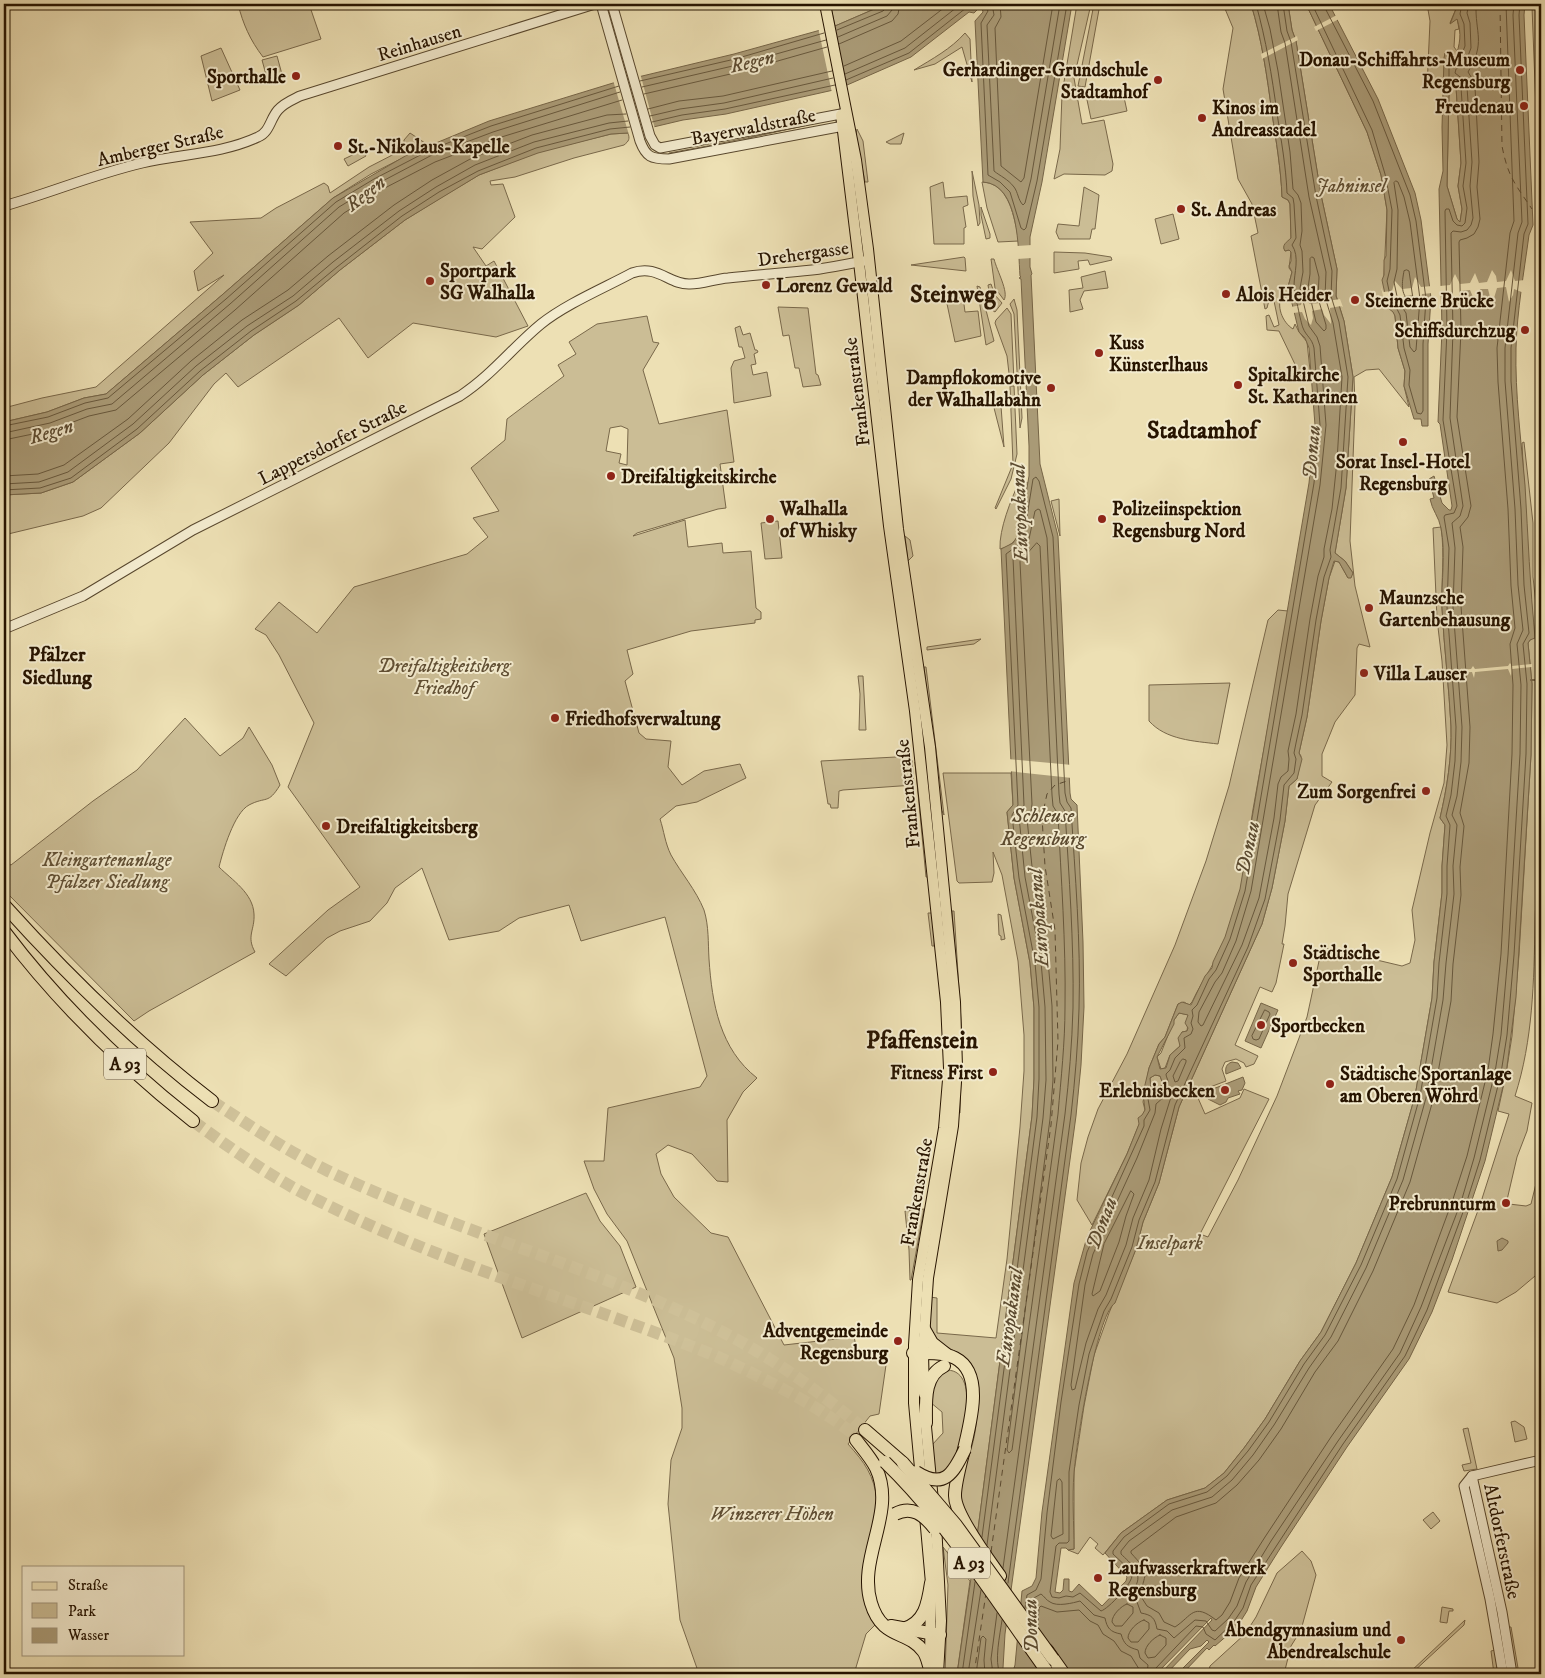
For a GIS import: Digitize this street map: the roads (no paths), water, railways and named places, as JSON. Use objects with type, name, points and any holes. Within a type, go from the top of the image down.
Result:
[{"type":"highway","name":"A 93","points":[[4,905],[114,1018],[176,1073],[212,1101]]},
{"type":"highway","name":"A 93","points":[[4,931],[57,996],[101,1042],[154,1090],[193,1121]]},
{"type":"highway","points":[[924,1329],[932,1343],[946,1360]]},
{"type":"highway","points":[[918,1355],[960,1361],[970,1378],[972,1406],[954,1497],[958,1511],[1053,1658]]},
{"type":"highway","points":[[926,1423],[930,1381],[946,1360]]},
{"type":"highway","points":[[860,1436],[876,1467],[883,1492],[882,1512],[869,1566],[868,1590],[875,1613],[892,1632],[934,1636]]},
{"type":"highway","name":"A 93","points":[[860,1436],[889,1450],[903,1463],[956,1525],[1064,1674]]},
{"type":"highway","name":"A 93","points":[[860,1436],[927,1507],[1048,1672]]},
{"type":"highway","points":[[903,1463],[927,1479],[938,1480],[952,1472],[965,1449]]},
{"type":"highway","points":[[874,1541],[887,1520],[895,1514],[906,1510],[917,1512],[933,1526],[1048,1672]]},
{"type":"highway","points":[[905,1634],[922,1616],[931,1583]]},
{"type":"highway","points":[[905,1634],[923,1651],[933,1672]]},
{"type":"main road","name":"Frankenstraße","points":[[819,4],[846,126],[898,529],[930,747],[956,1026],[957,1068],[953,1126],[930,1260],[924,1329],[918,1355],[938,1548],[934,1636]]},
{"type":"main road","name":"Frankenstraße","points":[[825,4],[842,108]]},
{"type":"main road","name":"Frankenstraße","points":[[864,261],[889,526],[916,720],[947,1010],[949,1068],[944,1128],[918,1280],[918,1355],[914,1403],[931,1583],[934,1636]]},
{"type":"main road","points":[[933,1672],[934,1636]]},
{"type":"street","name":"Reinhausen","points":[[266,131],[277,111],[283,105],[312,92],[595,4]]},
{"type":"street","name":"Bayerwaldstraße","points":[[601,4],[639,138],[644,150],[653,158],[662,159],[846,126]]},
{"type":"street","name":"Bayerwaldstraße","points":[[612,4],[650,136],[655,145],[660,148],[842,108]]},
{"type":"street","name":"Amberger Straße","points":[[4,206],[141,163],[218,150],[258,137],[266,131]]},
{"type":"street","name":"Drehergasse","points":[[661,274],[680,282],[691,284],[727,278],[813,270],[864,261]]},
{"type":"street","name":"Lappersdorfer Straße","points":[[4,629],[83,596],[193,530],[460,396],[482,380],[520,343],[554,315],[632,273],[646,270],[661,274]]},
{"type":"street","points":[[1472,1476],[1541,1460]]},
{"type":"street","name":"Altdorferstraße","points":[[1472,1476],[1464,1486],[1498,1614]]},
{"type":"street","name":"Altdorferstraße","points":[[1472,1476],[1498,1614]]},
{"type":"street","points":[[1498,1614],[1503,1674]]},
{"type":"street","points":[[1498,1614],[1512,1674]]},
{"type":"water","points":[[886,4],[1072,4],[1042,182],[1030,237],[1030,267],[1032,274],[1040,464],[1058,536],[1070,793],[1071,799],[1077,805],[1084,1007],[1076,1116],[1005,1634],[1003,1668],[1007,1673],[1013,1671],[1015,1665],[1022,1591],[1032,1586],[1036,1578],[1042,1512],[1074,1283],[1087,1237],[1127,1154],[1139,1124],[1138,1118],[1145,1110],[1143,1093],[1149,1068],[1159,1044],[1165,1037],[1178,1004],[1182,1002],[1191,1005],[1205,976],[1212,968],[1225,937],[1240,889],[1309,483],[1315,425],[1309,348],[1305,338],[1299,332],[1288,287],[1292,272],[1289,266],[1291,252],[1289,250],[1285,251],[1284,247],[1291,238],[1290,204],[1288,200],[1282,197],[1281,176],[1266,72],[1251,4],[1288,4],[1292,30],[1296,41],[1321,195],[1337,269],[1336,296],[1344,321],[1353,377],[1346,488],[1335,553],[1345,561],[1353,573],[1351,578],[1348,578],[1339,562],[1334,561],[1321,621],[1307,717],[1299,753],[1302,759],[1297,779],[1289,786],[1285,821],[1272,888],[1262,924],[1179,1107],[1159,1183],[1143,1222],[1136,1249],[1115,1303],[1108,1313],[1101,1331],[1094,1355],[1083,1410],[1074,1473],[1074,1549],[1061,1548],[1055,1592],[1060,1593],[1063,1590],[1064,1579],[1069,1579],[1069,1591],[1072,1592],[1079,1584],[1102,1606],[1126,1581],[1127,1577],[1105,1553],[1121,1533],[1167,1500],[1205,1488],[1224,1473],[1265,1419],[1300,1361],[1321,1332],[1356,1263],[1392,1177],[1415,1096],[1432,998],[1442,893],[1445,825],[1440,818],[1451,749],[1442,608],[1442,538],[1440,524],[1430,499],[1434,498],[1429,479],[1434,476],[1442,503],[1451,510],[1440,424],[1438,422],[1442,330],[1439,189],[1443,171],[1444,58],[1445,53],[1449,51],[1455,59],[1458,48],[1460,34],[1457,19],[1450,24],[1458,4],[1525,4],[1533,225],[1529,235],[1519,306],[1516,365],[1535,638],[1528,643],[1532,684],[1531,755],[1516,997],[1506,1074],[1485,1161],[1452,1260],[1432,1312],[1409,1359],[1347,1447],[1281,1547],[1256,1587],[1247,1611],[1237,1627],[1215,1646],[1209,1650],[1207,1648],[1182,1674],[1177,1674],[1209,1642],[1207,1640],[1201,1646],[1190,1649],[1166,1674],[1160,1674],[1212,1620],[1211,1618],[1156,1674],[957,1674],[977,1537],[1032,1116],[1034,1079],[1034,1008],[1030,963],[1014,878],[1007,812],[1013,805],[1001,549],[1013,543],[1019,534],[1029,476],[1021,279],[1019,278],[1021,277],[1015,220],[1010,206],[1004,194],[995,186],[983,182],[975,21],[983,12],[982,8],[979,8],[974,13],[969,12],[911,57],[838,89],[726,114],[683,120],[628,133],[611,134],[538,153],[479,175],[405,220],[340,270],[299,305],[254,335],[203,375],[140,433],[73,482],[41,493],[4,495],[4,422],[47,412],[84,398],[106,394],[333,198],[407,155],[489,121],[613,83],[734,54],[835,26]],"holes":[[[1451,86],[1456,87],[1461,163],[1458,186],[1462,209],[1460,222],[1457,219],[1447,186],[1449,92]],[[1179,1013],[1188,1015],[1185,1023],[1188,1028],[1178,1038],[1180,1046],[1170,1055],[1166,1068],[1160,1069],[1157,1057],[1174,1024],[1174,1020]],[[1155,1075],[1160,1076],[1163,1084],[1153,1093],[1151,1091],[1150,1078]]]},
{"type":"water","points":[[1306,4],[1329,4],[1378,99],[1415,193],[1421,220],[1431,298],[1428,344],[1428,426],[1422,426],[1421,419],[1414,419],[1404,386],[1405,371],[1398,348],[1395,316],[1388,308],[1382,280],[1386,256],[1387,210],[1381,175],[1367,132]]},
{"type":"water","name":"Sportbecken","points":[[1261,1003],[1278,1010],[1261,1048],[1245,1041]]},
{"type":"water","points":[[1232,1062],[1238,1063],[1241,1068],[1226,1074],[1226,1066]]},
{"type":"water","name":"Erlebnisbecken","points":[[1243,1077],[1245,1083],[1242,1090],[1238,1091],[1240,1094],[1228,1098],[1226,1102],[1220,1105],[1208,1099],[1208,1091]]},
{"type":"water","points":[[1502,1238],[1508,1241],[1508,1243],[1502,1250],[1498,1251],[1497,1241]]},
{"type":"waterway","points":[[1531,680],[1537,680]]},
{"type":"tunnel","points":[[212,1101],[283,1147],[328,1171],[423,1211],[615,1284],[709,1325],[791,1373],[865,1430]]},
{"type":"tunnel","points":[[193,1121],[271,1175],[369,1225],[467,1265],[716,1356],[807,1403],[857,1437]]},
{"type":"place","name":"Donau-Schiffahrts-Museum Regensburg","points":[[1520,70]]},
{"type":"place","name":"Sporthalle","points":[[296,76]]},
{"type":"place","name":"Gerhardinger-Grundschule Stadtamhof","points":[[1158,80]]},
{"type":"place","name":"Freudenau","points":[[1524,106]]},
{"type":"place","name":"Kinos im Andreasstadel","points":[[1202,118]]},
{"type":"place","name":"St.-Nikolaus-Kapelle","points":[[338,146]]},
{"type":"place","name":"St. Andreas","points":[[1181,209]]},
{"type":"place","name":"Sportpark SG Walhalla","points":[[430,281]]},
{"type":"place","name":"Lorenz Gewald","points":[[766,285]]},
{"type":"place","name":"Alois Heider","points":[[1226,294]]},
{"type":"place","name":"Steinerne Brücke","points":[[1355,300]]},
{"type":"place","name":"Schiffsdurchzug","points":[[1525,330]]},
{"type":"place","name":"Kuss Künsterlhaus","points":[[1099,353]]},
{"type":"place","name":"Spitalkirche St. Katharinen","points":[[1238,385]]},
{"type":"place","name":"Dampflokomotive der Walhallabahn","points":[[1051,388]]},
{"type":"place","name":"Sorat Insel-Hotel Regensburg","points":[[1403,442]]},
{"type":"place","name":"Dreifaltigkeitskirche","points":[[611,476]]},
{"type":"place","name":"Walhalla of Whisky","points":[[770,519]]},
{"type":"place","name":"Polizeiinspektion Regensburg Nord","points":[[1102,519]]},
{"type":"place","name":"Maunzsche Gartenbehausung","points":[[1369,608]]},
{"type":"place","name":"Villa Lauser","points":[[1364,673]]},
{"type":"place","name":"Friedhofsverwaltung","points":[[555,718]]},
{"type":"place","name":"Zum Sorgenfrei","points":[[1426,791]]},
{"type":"place","name":"Dreifaltigkeitsberg","points":[[326,826]]},
{"type":"place","name":"Städtische Sporthalle","points":[[1293,963]]},
{"type":"place","name":"Sportbecken","points":[[1261,1025]]},
{"type":"place","name":"Fitness First","points":[[993,1072]]},
{"type":"place","name":"Städtische Sportanlage am Oberen Wöhrd","points":[[1330,1084]]},
{"type":"place","name":"Erlebnisbecken","points":[[1225,1090]]},
{"type":"place","name":"Prebrunnturm","points":[[1506,1203]]},
{"type":"place","name":"Adventgemeinde Regensburg","points":[[898,1341]]},
{"type":"place","name":"Laufwasserkraftwerk Regensburg","points":[[1098,1578]]},
{"type":"place","name":"Abendgymnasium und Abendrealschule","points":[[1401,1640]]},
{"type":"district","name":"Steinweg","points":[[953,294]]},
{"type":"district","name":"Stadtamhof","points":[[1202,430]]},
{"type":"district","name":"Pfälzer Siedlung","points":[[57,666]]},
{"type":"district","name":"Pfaffenstein","points":[[922,1040]]},
{"type":"water label","name":"Regen","points":[[752,61]]},
{"type":"water label","name":"Regen","points":[[365,193]]},
{"type":"water label","name":"Regen","points":[[51,431]]},
{"type":"water label","name":"Donau","points":[[1311,452]]},
{"type":"water label","name":"Europakanal","points":[[1019,513]]},
{"type":"water label","name":"Schleuse Regensburg","points":[[1043,826]]},
{"type":"water label","name":"Donau","points":[[1247,848]]},
{"type":"water label","name":"Europakanal","points":[[1038,918]]},
{"type":"water label","name":"Donau","points":[[1101,1223]]},
{"type":"water label","name":"Europakanal","points":[[1009,1317]]},
{"type":"water label","name":"Donau","points":[[1030,1626]]},
{"type":"park label","name":"Jahninsel","points":[[1351,185]]},
{"type":"park label","name":"Dreifaltigkeitsberg Friedhof","points":[[444,676]]},
{"type":"park label","name":"Kleingartenanlage Pfälzer Siedlung","points":[[107,870]]},
{"type":"park label","name":"Inselpark","points":[[1170,1242]]},
{"type":"park label","name":"Winzerer Höhen","points":[[772,1513]]}]
